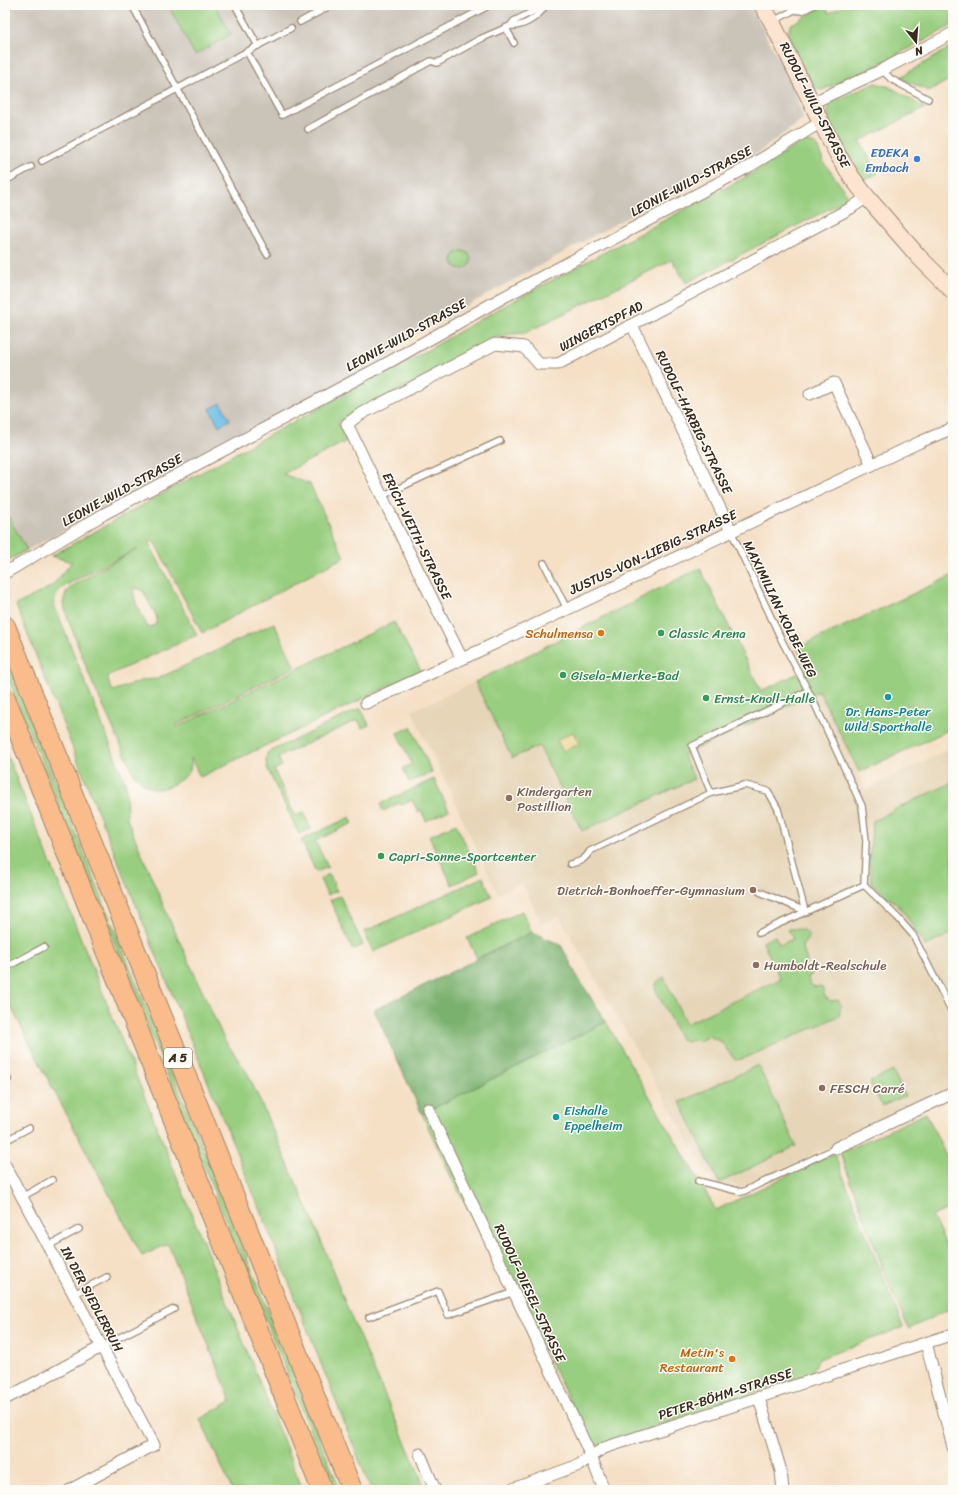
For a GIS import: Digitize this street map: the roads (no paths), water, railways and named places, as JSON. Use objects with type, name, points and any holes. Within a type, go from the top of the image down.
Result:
[{"type":"highway","name":"A 5","points":[[5,626],[352,1490]]},
{"type":"highway","name":"A 5","points":[[5,698],[322,1490]]},
{"type":"street","name":"RUDOLF-WILD-STRASSE","points":[[762,5],[772,22],[838,155],[867,198],[918,256],[953,291]]},
{"type":"street","points":[[812,103],[953,34]]},
{"type":"street","name":"LEONIE-WILD-STRASSE","points":[[10,570],[104,514],[391,361],[502,298],[750,166],[821,122]]},
{"type":"street","name":"WINGERTSPFAD","points":[[347,424],[359,415],[495,344],[524,348],[539,364],[558,364],[844,212],[867,198]]},
{"type":"street","name":"RUDOLF-HARBIG-STRASSE","points":[[632,325],[730,531]]},
{"type":"street","points":[[810,394],[834,383],[872,465]]},
{"type":"street","name":"ERICH-VEITH-STRASSE","points":[[347,424],[462,659]]},
{"type":"street","name":"JUSTUS-VON-LIEBIG-STRASSE","points":[[366,703],[462,659],[730,531],[953,428]]},
{"type":"street","points":[[836,1148],[953,1093]]},
{"type":"street","name":"RUDOLF-DIESEL-STRASSE","points":[[428,1109],[591,1456],[604,1490]]},
{"type":"street","name":"IN DER SIEDLERRUH","points":[[5,1165],[154,1445],[70,1490]]},
{"type":"street","name":"PETER-BÖHM-STRASSE","points":[[510,1490],[579,1465],[604,1448],[953,1334]]},
{"type":"street","points":[[926,1343],[953,1447]]},
{"type":"street","points":[[5,1399],[101,1347]]},
{"type":"street","points":[[759,1398],[781,1471],[783,1490]]},
{"type":"street","points":[[420,1454],[435,1490]]},
{"type":"lane","points":[[132,5],[267,254]]},
{"type":"lane","points":[[235,5],[258,46]]},
{"type":"lane","points":[[300,22],[332,5]]},
{"type":"lane","points":[[247,52],[282,116],[490,5]]},
{"type":"lane","points":[[308,129],[431,61],[437,63],[480,39],[508,27],[518,26],[528,21],[536,16],[543,8],[549,5]]},
{"type":"lane","points":[[772,22],[794,10],[798,5]]},
{"type":"lane","points":[[794,10],[802,11],[814,5]]},
{"type":"lane","points":[[508,27],[514,43]]},
{"type":"lane","points":[[42,161],[291,28]]},
{"type":"lane","points":[[882,70],[891,79],[928,99]]},
{"type":"lane","points":[[5,181],[31,167]]},
{"type":"lane","points":[[382,496],[500,441]]},
{"type":"lane","name":"MAXIMILIAN-KOLBE-WEG","points":[[730,531],[862,806],[866,840],[864,885]]},
{"type":"lane","points":[[544,563],[567,609]]},
{"type":"lane","points":[[711,793],[692,746],[808,691]]},
{"type":"lane","points":[[570,864],[586,858],[590,851],[711,793],[745,785],[768,791],[778,809],[805,911]]},
{"type":"lane","points":[[759,933],[864,885],[898,918],[912,935],[953,1014]]},
{"type":"lane","points":[[760,892],[805,911]]},
{"type":"lane","points":[[5,968],[44,947]]},
{"type":"lane","points":[[5,1141],[29,1128]]},
{"type":"lane","points":[[698,1181],[742,1192],[836,1148]]},
{"type":"lane","points":[[22,1197],[52,1180]]},
{"type":"lane","points":[[48,1246],[79,1229]]},
{"type":"lane","points":[[74,1294],[107,1277]]},
{"type":"lane","points":[[369,1317],[438,1292],[448,1315],[514,1292]]},
{"type":"lane","points":[[101,1347],[174,1309]]},
{"type":"water","points":[[221,403],[230,420],[219,426],[210,409]]},
{"type":"place","name":"EDEKA Embach","points":[[917,159]]},
{"type":"place","name":"Schulmensa","points":[[601,633]]},
{"type":"place","name":"Classic Arena","points":[[661,633]]},
{"type":"place","name":"Gisela-Mierke-Bad","points":[[563,675]]},
{"type":"place","name":"Dr. Hans-Peter Wild Sporthalle","points":[[888,697]]},
{"type":"place","name":"Ernst-Knoll-Halle","points":[[706,698]]},
{"type":"place","name":"Kindergarten Postillion","points":[[509,798]]},
{"type":"place","name":"Capri-Sonne-Sportcenter","points":[[381,856]]},
{"type":"place","name":"Dietrich-Bonhoeffer-Gymnasium","points":[[753,890]]},
{"type":"place","name":"Humboldt-Realschule","points":[[756,965]]},
{"type":"place","name":"FESCH Carré","points":[[822,1088]]},
{"type":"place","name":"Eishalle Eppelheim","points":[[556,1117]]},
{"type":"place","name":"Metin's Restaurant","points":[[732,1359]]}]
